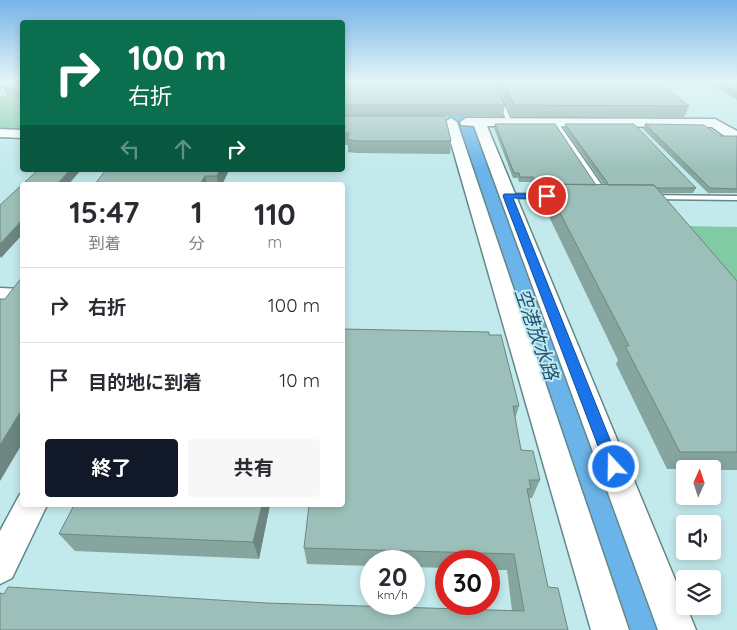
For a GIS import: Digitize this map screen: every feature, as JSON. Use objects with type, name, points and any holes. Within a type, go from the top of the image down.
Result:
[{"type":"street","points":[[687,111],[701,123]]},
{"type":"street","points":[[610,630],[446,122],[510,121],[635,126],[715,123],[735,136]]},
{"type":"street","points":[[479,122],[677,630]]},
{"type":"street","points":[[0,133],[20,134]]},
{"type":"street","points":[[0,295],[20,296]]},
{"type":"street","points":[[0,566],[30,507]]},
{"type":"lane","points":[[505,110],[510,121]]},
{"type":"lane","points":[[555,122],[606,197]]},
{"type":"lane","points":[[698,191],[705,198]]},
{"type":"lane","points":[[507,196],[566,196]]},
{"type":"lane","points":[[596,197],[616,197]]},
{"type":"lane","points":[[636,197],[737,198]]},
{"type":"green space","points":[[0,110],[20,110],[20,132],[0,132]]},
{"type":"green space","points":[[683,226],[737,227],[737,290]]},
{"type":"building","points":[[345,116],[445,116],[451,141],[355,141],[347,139],[349,133],[345,133]]},
{"type":"building","points":[[495,124],[555,124],[596,185],[545,184],[544,187],[538,187],[533,177],[520,177],[519,173],[514,173]]},
{"type":"building","points":[[565,124],[634,124],[696,188],[656,188],[654,185],[609,185]]},
{"type":"building","points":[[645,124],[704,125],[719,136],[737,136],[737,189],[710,188]]},
{"type":"building","points":[[36,172],[68,172],[59,182],[25,182]]},
{"type":"building","points":[[104,172],[219,172],[217,176],[205,176],[202,182],[96,182]]},
{"type":"building","points":[[545,184],[654,185],[737,281],[737,452],[680,452],[625,346],[629,346]]},
{"type":"building","points":[[20,187],[20,222],[0,244],[0,205]]},
{"type":"building","points":[[20,280],[20,412],[0,445],[0,299],[5,299]]},
{"type":"building","points":[[345,329],[489,332],[489,335],[501,335],[519,406],[513,406],[521,450],[533,451],[540,480],[529,480],[531,489],[527,489],[548,587],[558,588],[568,630],[0,630],[0,593],[4,594],[8,587],[266,603],[360,606],[360,615],[425,615],[425,608],[435,608],[435,615],[500,615],[500,610],[524,611],[514,554],[500,554],[500,550],[435,550],[435,552],[304,548],[309,507],[345,507]]},
{"type":"building","points":[[73,507],[262,507],[253,542],[59,534]]},
{"type":"waterway","name":"空港放水路","points":[[459,110],[641,630]]},
{"type":"route","points":[[547,196],[507,196],[614,467]]}]
